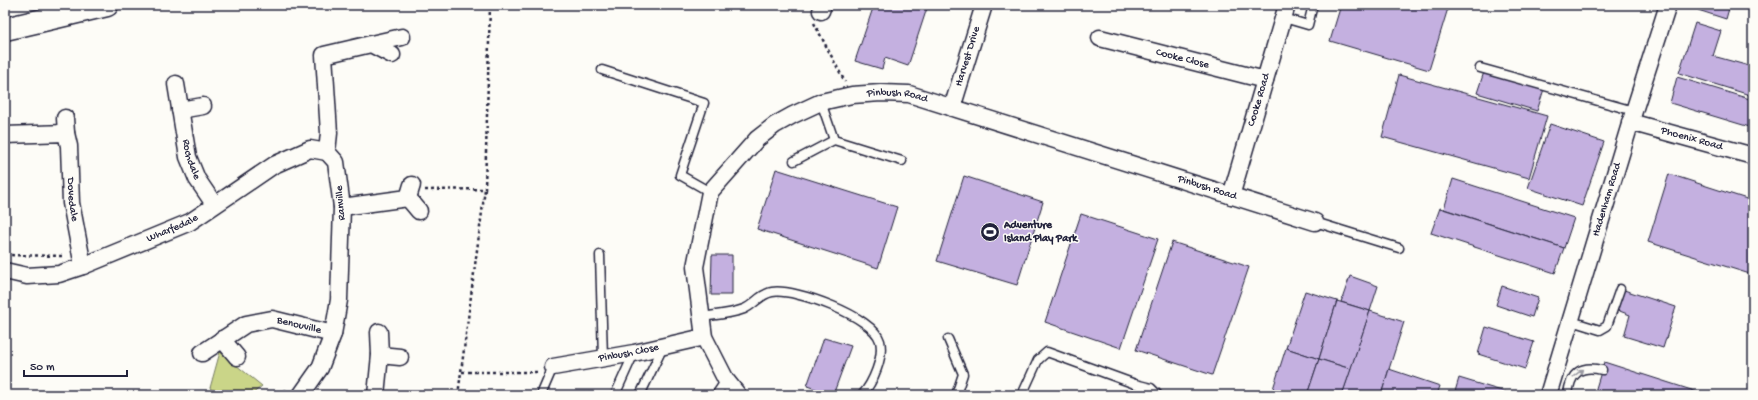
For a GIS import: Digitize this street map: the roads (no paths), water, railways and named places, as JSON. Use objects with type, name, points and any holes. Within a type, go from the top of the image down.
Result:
[{"type":"highway","points":[[5,29],[107,5]]},
{"type":"street","name":"Harvest Drive","points":[[952,108],[984,5]]},
{"type":"street","name":"Hadenham Road","points":[[1548,395],[1632,117],[1668,5]]},
{"type":"street","name":"Cooke Road","points":[[1231,196],[1285,11]]},
{"type":"street","points":[[327,152],[329,133],[324,55],[402,37]]},
{"type":"street","name":"Cooke Close","points":[[1100,38],[1265,80]]},
{"type":"street","points":[[371,44],[392,55]]},
{"type":"street","name":"Rochdale","points":[[176,84],[188,157],[197,179],[214,204]]},
{"type":"street","name":"Pinbush Road","points":[[710,192],[757,139],[775,125],[821,102],[852,95],[880,93],[908,94],[1315,222]]},
{"type":"street","points":[[180,110],[203,106]]},
{"type":"street","name":"Phoenix Road","points":[[1632,117],[1753,156]]},
{"type":"street","name":"Dovedale","points":[[5,135],[66,125],[69,146],[71,203],[82,261]]},
{"type":"street","name":"Wharfedale","points":[[5,271],[27,276],[53,274],[82,261],[190,222],[274,164],[310,149],[327,152]]},
{"type":"street","name":"Ranville","points":[[303,392],[320,368],[333,334],[339,300],[342,207],[336,162],[327,152]]},
{"type":"street","points":[[342,207],[410,191],[418,211]]},
{"type":"street","points":[[710,192],[695,267],[701,317],[704,337],[726,380],[738,395]]},
{"type":"street","name":"Benouville","points":[[202,353],[222,338],[246,324],[272,319],[333,334]]},
{"type":"street","points":[[376,395],[380,355],[379,332]]},
{"type":"street","name":"Pinbush Close","points":[[553,367],[634,353],[704,337]]},
{"type":"street","points":[[222,338],[236,357]]},
{"type":"street","points":[[380,355],[400,357]]},
{"type":"lane","points":[[1285,11],[1308,25],[1313,5]]},
{"type":"lane","points":[[1480,68],[1632,117]]},
{"type":"lane","points":[[602,70],[704,103],[680,175],[710,192]]},
{"type":"lane","points":[[821,102],[834,140]]},
{"type":"lane","points":[[794,161],[834,140],[902,161]]},
{"type":"lane","points":[[1315,222],[1399,248]]},
{"type":"lane","points":[[600,255],[603,358]]},
{"type":"lane","points":[[1571,321],[1600,330],[1607,326],[1620,289]]},
{"type":"lane","points":[[701,317],[743,309],[759,297],[771,292],[784,292],[802,296],[848,312],[876,334],[880,341],[876,368],[862,395]]},
{"type":"lane","points":[[948,339],[963,374],[956,395]]},
{"type":"lane","points":[[640,395],[663,346]]},
{"type":"lane","points":[[1022,395],[1038,360],[1047,352],[1151,388],[1158,395]]},
{"type":"lane","points":[[615,395],[634,353]]},
{"type":"lane","points":[[541,395],[553,367]]},
{"type":"lane","points":[[1568,395],[1573,377],[1579,371],[1590,367],[1602,370]]},
{"type":"lane","points":[[716,395],[726,380]]},
{"type":"place","name":"Adventure Island Play Park","points":[[990,232]]}]
